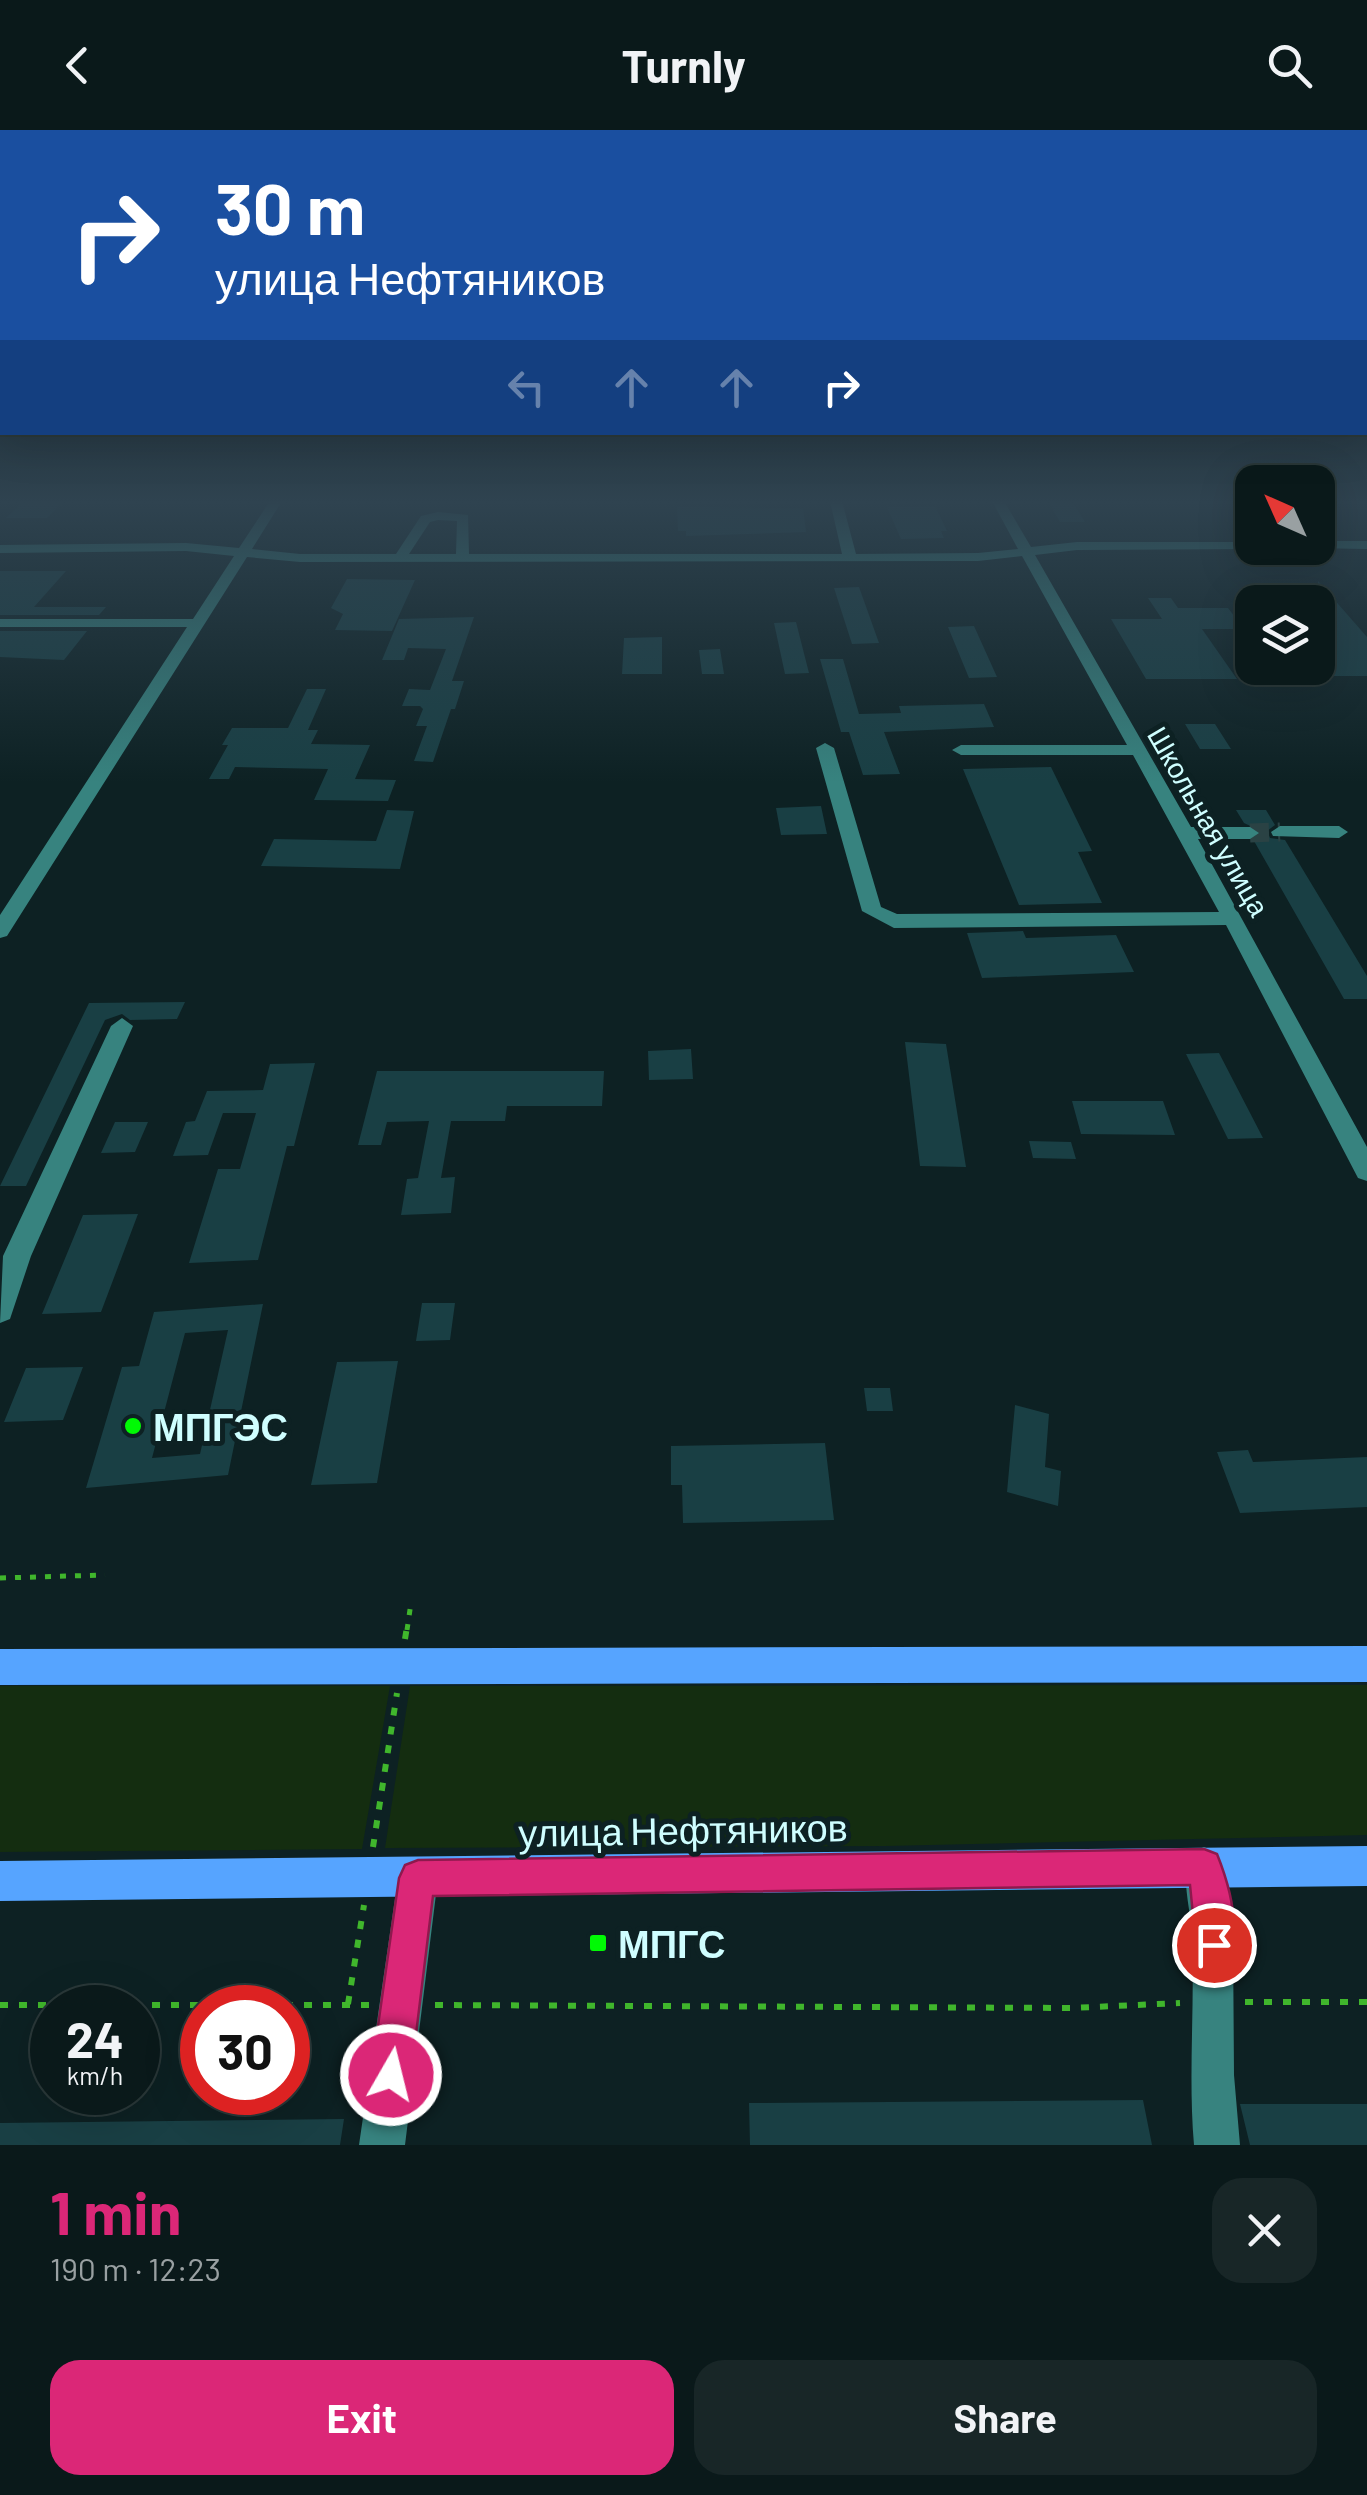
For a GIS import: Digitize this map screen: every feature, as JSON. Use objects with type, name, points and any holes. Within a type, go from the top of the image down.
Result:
[{"type":"main road","points":[[0,1667],[1367,1664]]},
{"type":"main road","name":"улица Нефтяников","points":[[0,1881],[1367,1866]]},
{"type":"street","points":[[0,930],[215,595]]},
{"type":"street","name":"Школьная улица","points":[[1049,595],[1233,918],[1367,1171]]},
{"type":"street","points":[[0,623],[193,623]]},
{"type":"street","points":[[824,748],[872,912],[894,921],[1233,918]]},
{"type":"street","points":[[961,750],[1137,750]]},
{"type":"street","points":[[1280,832],[1339,832]]},
{"type":"street","points":[[1184,833],[1250,833]]},
{"type":"street","points":[[0,1310],[17,1256],[122,1026]]},
{"type":"street","points":[[1204,1867],[1214,1908],[1210,2097],[1217,2145]]},
{"type":"street","points":[[382,2145],[418,1878]]},
{"type":"path","points":[[0,1578],[105,1576]]},
{"type":"path","points":[[348,2004],[411,1603]]},
{"type":"path","points":[[0,2005],[1072,2008],[1212,2002],[1367,2002]]},
{"type":"green space","points":[[1367,1685],[1367,1835],[886,1846],[385,1848],[410,1686]]},
{"type":"green space","points":[[0,1686],[390,1686],[362,1849],[0,1852]]},
{"type":"building","points":[[0,595],[45,595],[34,607],[106,607],[99,615],[0,615]]},
{"type":"building","points":[[338,595],[408,595],[392,631],[335,630],[343,614],[331,608]]},
{"type":"building","points":[[836,595],[862,595],[879,643],[852,644]]},
{"type":"building","points":[[1148,598],[1171,598],[1178,608],[1228,608],[1235,617],[1235,629],[1202,629],[1235,679],[1146,679],[1111,619],[1162,619]]},
{"type":"building","points":[[1335,600],[1367,637],[1367,676],[1335,676]]},
{"type":"building","points":[[474,617],[452,681],[464,681],[433,762],[414,761],[427,726],[416,726],[423,709],[420,706],[402,706],[409,689],[430,690],[446,649],[408,648],[404,660],[382,660],[399,619]]},
{"type":"building","points":[[796,622],[809,673],[785,674],[774,623]]},
{"type":"building","points":[[974,626],[997,677],[969,678],[948,627]]},
{"type":"building","points":[[0,631],[87,631],[64,660],[0,657]]},
{"type":"building","points":[[662,637],[662,674],[622,674],[624,638]]},
{"type":"building","points":[[720,649],[724,674],[702,674],[699,650]]},
{"type":"building","points":[[820,659],[843,659],[859,714],[901,713],[899,706],[984,704],[994,727],[884,732],[900,774],[863,775],[849,732],[841,732]]},
{"type":"building","points":[[307,689],[326,689],[308,730],[318,730],[311,744],[370,745],[355,779],[396,780],[388,801],[314,800],[328,769],[235,767],[229,779],[209,779],[228,745],[222,745],[232,728],[288,728]]},
{"type":"building","points":[[1185,724],[1215,724],[1231,749],[1200,749]]},
{"type":"building","points":[[1051,767],[1092,851],[1078,852],[1102,903],[1019,905],[963,769]]},
{"type":"building","points":[[821,806],[827,834],[781,835],[776,808]]},
{"type":"building","points":[[387,810],[414,811],[400,869],[261,866],[274,839],[376,841]]},
{"type":"building","points":[[1236,810],[1266,810],[1275,825],[1267,831],[1270,838],[1285,840],[1367,976],[1367,999],[1344,999],[1254,841],[1263,832],[1244,823]]},
{"type":"building","points":[[1023,931],[1026,938],[1116,935],[1134,972],[982,978],[967,933]]},
{"type":"building","points":[[185,1002],[177,1019],[130,1020],[122,1014],[105,1020],[26,1186],[0,1186],[89,1003]]},
{"type":"building","points":[[905,1042],[946,1044],[966,1167],[920,1166]]},
{"type":"building","points":[[691,1049],[693,1079],[649,1080],[648,1051]]},
{"type":"building","points":[[1219,1053],[1263,1138],[1228,1139],[1186,1054]]},
{"type":"building","points":[[315,1063],[294,1146],[287,1146],[258,1260],[189,1263],[218,1169],[240,1169],[256,1113],[223,1113],[208,1155],[173,1156],[186,1122],[195,1121],[207,1091],[263,1090],[270,1064]]},
{"type":"building","points":[[377,1071],[604,1071],[602,1106],[507,1106],[505,1121],[451,1121],[441,1178],[455,1177],[451,1213],[401,1215],[407,1179],[418,1178],[429,1121],[387,1122],[381,1145],[358,1145]]},
{"type":"building","points":[[1072,1101],[1163,1101],[1175,1135],[1081,1134]]},
{"type":"building","points":[[115,1122],[148,1122],[135,1152],[101,1153]]},
{"type":"building","points":[[1029,1141],[1071,1142],[1076,1159],[1033,1158]]},
{"type":"building","points":[[138,1214],[101,1312],[42,1314],[83,1215]]},
{"type":"building","points":[[422,1303],[455,1303],[450,1340],[416,1341]]},
{"type":"building","points":[[263,1304],[228,1475],[86,1488],[122,1367],[139,1366],[154,1312]],"holes":[[[228,1330],[200,1454],[152,1458],[185,1333]]]},
{"type":"building","points":[[398,1361],[377,1483],[311,1485],[337,1362]]},
{"type":"building","points":[[83,1367],[63,1420],[4,1422],[26,1368]]},
{"type":"building","points":[[864,1388],[890,1388],[893,1411],[867,1411]]},
{"type":"building","points":[[1015,1405],[1049,1414],[1045,1467],[1061,1471],[1058,1506],[1007,1492]]},
{"type":"building","points":[[825,1443],[834,1520],[683,1523],[682,1485],[671,1485],[671,1446]]},
{"type":"building","points":[[1248,1450],[1253,1462],[1367,1457],[1367,1507],[1240,1513],[1217,1452]]},
{"type":"building","points":[[1143,2100],[1152,2145],[750,2145],[749,2103]]},
{"type":"building","points":[[1240,2104],[1367,2104],[1367,2145],[1250,2145]]},
{"type":"building","points":[[344,2119],[340,2145],[0,2145],[0,2123]]},
{"type":"tunnel","points":[[1250,833],[1280,832]]},
{"type":"place","name":"МПГЭС","points":[[133,1426]]},
{"type":"place","name":"МПГС","points":[[598,1943]]},
{"type":"route","points":[[391,2075],[418,1878],[1204,1867],[1214,1908],[1214,1945]]}]
